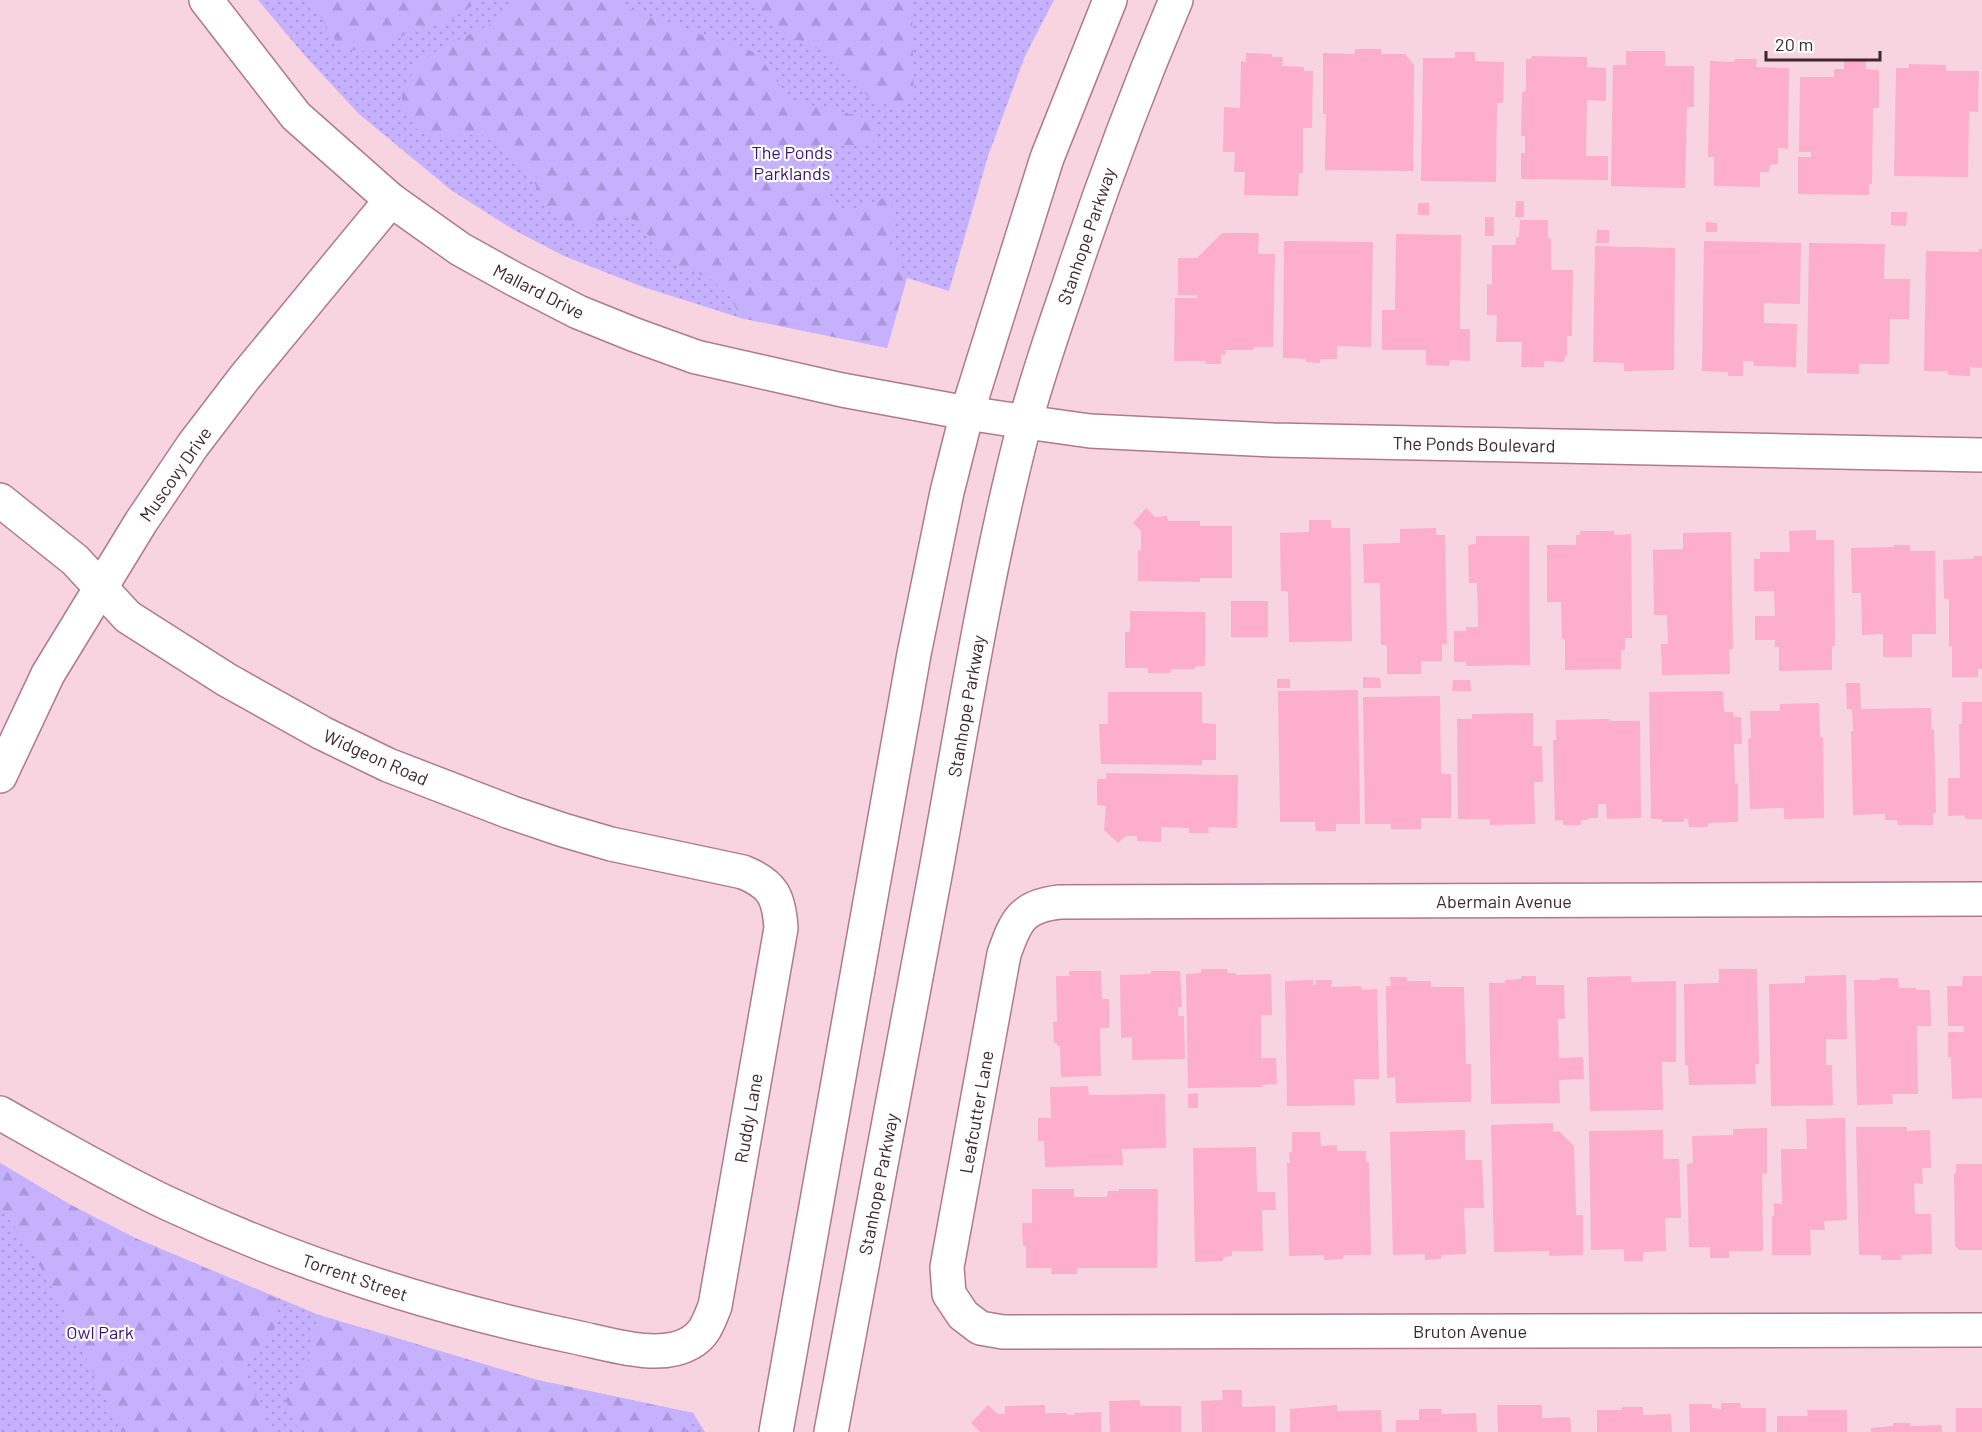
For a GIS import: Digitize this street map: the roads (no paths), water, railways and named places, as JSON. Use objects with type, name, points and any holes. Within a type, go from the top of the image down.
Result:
[{"type":"street","name":"Mallard Drive","points":[[206,0],[296,116],[391,200],[460,249],[487,264],[578,312],[635,336],[706,359],[842,390],[967,413]]},
{"type":"street","points":[[776,1432],[914,654],[942,513],[967,413],[1047,158],[1110,0]]},
{"type":"street","name":"Stanhope Parkway","points":[[831,1432],[1006,501],[1026,422],[1099,194],[1176,0]]},
{"type":"street","name":"Muscovy Drive","points":[[0,776],[48,674],[141,522],[193,445],[245,377],[391,200]]},
{"type":"street","name":"The Ponds Boulevard","points":[[967,413],[1090,431],[1273,440],[1982,455]]},
{"type":"street","name":"Widgeon Road","points":[[0,500],[75,560],[128,616],[227,680],[322,733],[388,765],[563,830],[611,844],[743,872],[761,879],[772,892],[779,910],[781,928]]},
{"type":"street","name":"Abermain Avenue","points":[[1028,911],[1044,904],[1060,902],[1982,899]]},
{"type":"street","name":"Leafcutter Lane","points":[[963,1315],[950,1294],[947,1267],[1004,954],[1013,928],[1028,911]]},
{"type":"street","name":"Ruddy Lane","points":[[715,1306],[781,928]]},
{"type":"street","name":"Torrent Street","points":[[0,1113],[83,1160],[167,1203],[353,1278],[419,1299],[544,1330],[645,1351],[670,1350],[690,1343],[707,1328],[715,1306]]},
{"type":"street","name":"Bruton Avenue","points":[[963,1315],[980,1328],[1003,1332],[1982,1330]]},
{"type":"park label","name":"The Ponds Parklands","points":[[792,162]]},
{"type":"park label","name":"Owl Park","points":[[100,1332]]}]
